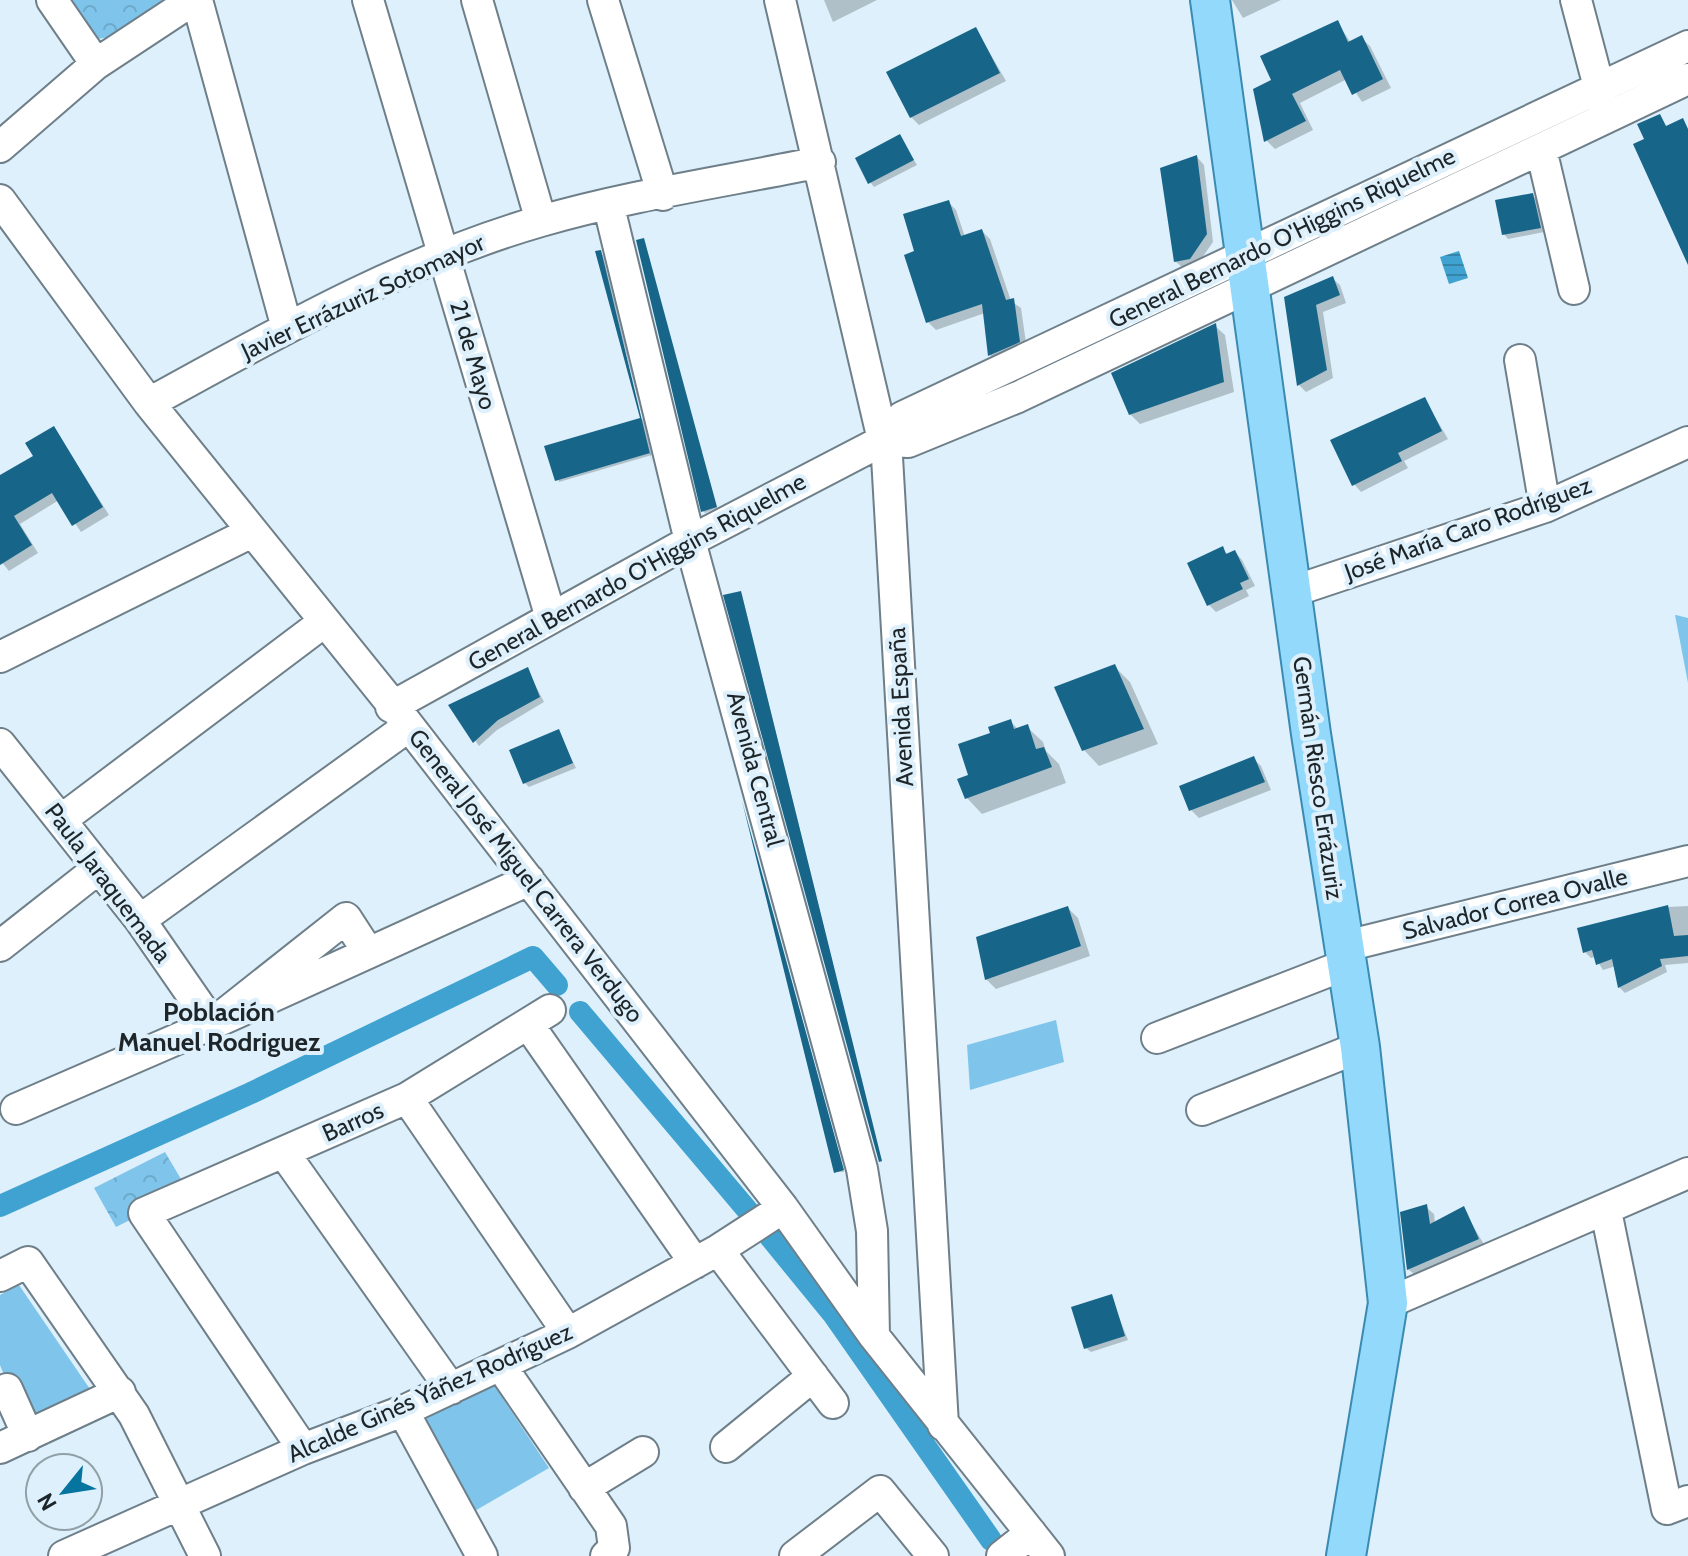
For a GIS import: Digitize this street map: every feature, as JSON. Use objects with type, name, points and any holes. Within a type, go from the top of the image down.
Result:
[{"type":"main road","name":"Germán Riesco Errázuriz","points":[[1210,0],[1291,592],[1360,1047],[1388,1303],[1346,1556]]},
{"type":"street","points":[[52,0],[96,64]]},
{"type":"street","points":[[0,147],[96,64],[195,0],[287,328]]},
{"type":"street","name":"21 de Mayo","points":[[368,0],[551,618]]},
{"type":"street","points":[[477,0],[541,221]]},
{"type":"street","points":[[603,0],[663,195]]},
{"type":"street","name":"Avenida España","points":[[780,0],[884,440],[943,1425]]},
{"type":"street","points":[[1576,0],[1603,103]]},
{"type":"street","name":"General Bernardo O'Higgins Riquelme","points":[[140,920],[400,716],[551,618],[884,440],[902,417],[1541,149],[1688,46]]},
{"type":"street","name":"General Bernardo O'Higgins Riquelme","points":[[1248,272],[1603,103],[1688,79]]},
{"type":"street","points":[[1541,149],[1574,289]]},
{"type":"street","name":"Javier Errázuriz Sotomayor","points":[[149,403],[287,328],[443,255],[541,221],[820,162]]},
{"type":"street","name":"General José Miguel Carrera Verdugo","points":[[0,200],[149,403],[529,880],[783,1208],[874,1336],[1040,1545]]},
{"type":"street","name":"Avenida Central","points":[[609,207],[690,541],[862,1169],[872,1231],[874,1336]]},
{"type":"street","points":[[1520,360],[1545,507]]},
{"type":"street","name":"José María Caro Rodríguez","points":[[1291,592],[1545,507],[1688,442]]},
{"type":"street","points":[[0,657],[252,532]]},
{"type":"street","points":[[61,820],[324,622]]},
{"type":"street","name":"Paula Jaraquemada","points":[[6,765],[61,820],[140,920],[212,1024]]},
{"type":"street","name":"Salvador Correa Ovalle","points":[[1157,1038],[1344,956],[1688,861]]},
{"type":"street","points":[[0,946],[99,868]]},
{"type":"street","points":[[16,1109],[212,1024],[346,918],[368,952],[529,880]]},
{"type":"street","name":"Barros","points":[[303,1449],[144,1213],[407,1098],[539,1017],[706,1256]]},
{"type":"street","points":[[1202,1110],[1360,1047]]},
{"type":"street","points":[[407,1098],[568,1333]]},
{"type":"street","points":[[284,1153],[451,1389]]},
{"type":"street","points":[[1388,1303],[1688,1173]]},
{"type":"street","name":"Alcalde Ginés Yáñez Rodríguez","points":[[64,1556],[303,1449],[403,1411],[501,1366],[568,1333],[706,1256],[783,1208]]},
{"type":"street","points":[[1606,1211],[1678,1505]]},
{"type":"street","points":[[706,1256],[813,1376],[833,1403]]},
{"type":"street","points":[[0,1276],[28,1262],[134,1415],[177,1506],[205,1556]]},
{"type":"street","points":[[501,1366],[611,1526],[614,1548],[606,1556]]},
{"type":"street","points":[[726,1447],[813,1376]]},
{"type":"street","points":[[7,1389],[28,1436]]},
{"type":"street","points":[[0,1448],[120,1392]]},
{"type":"street","points":[[403,1411],[482,1556]]},
{"type":"street","points":[[584,1488],[643,1452]]},
{"type":"street","points":[[795,1556],[880,1491],[933,1556]]},
{"type":"street","points":[[1002,1556],[1040,1545]]},
{"type":"green space","points":[[68,0],[180,0],[126,34],[92,40]]},
{"type":"green space","points":[[1675,615],[1688,618],[1688,683]]},
{"type":"green space","points":[[1056,1020],[1064,1062],[970,1090],[967,1045]]},
{"type":"green space","points":[[165,1152],[188,1191],[116,1227],[94,1188]]},
{"type":"green space","points":[[19,1285],[94,1395],[23,1422],[0,1365],[0,1295]]},
{"type":"green space","points":[[494,1385],[549,1468],[473,1512],[415,1418]]},
{"type":"shaded area","points":[[1459,251],[1468,278],[1449,284],[1440,257]]},
{"type":"building","points":[[1338,20],[1348,42],[1362,35],[1383,79],[1352,95],[1340,70],[1292,94],[1306,121],[1264,142],[1253,89],[1271,80],[1260,56]]},
{"type":"building","points":[[976,27],[1000,73],[910,118],[886,72]]},
{"type":"building","points":[[1660,114],[1666,126],[1683,118],[1688,129],[1688,265],[1633,144],[1644,139],[1637,124]]},
{"type":"building","points":[[900,134],[914,160],[868,184],[855,158]]},
{"type":"building","points":[[1197,155],[1207,234],[1190,259],[1174,262],[1160,168]]},
{"type":"building","points":[[1533,193],[1541,228],[1502,235],[1495,200]]},
{"type":"building","points":[[949,200],[961,236],[982,229],[1006,300],[1014,298],[1020,342],[988,356],[982,304],[926,323],[904,255],[914,251],[903,214]]},
{"type":"building","points":[[644,238],[717,507],[701,512],[636,240]]},
{"type":"building","points":[[601,250],[650,453],[555,481],[544,446],[640,418],[595,251]]},
{"type":"building","points":[[1333,276],[1340,295],[1316,305],[1327,370],[1297,386],[1284,297]]},
{"type":"building","points":[[1216,323],[1224,382],[1129,415],[1111,373]]},
{"type":"building","points":[[1425,397],[1442,431],[1398,453],[1402,461],[1352,486],[1330,440]]},
{"type":"building","points":[[54,426],[103,507],[72,526],[52,493],[14,516],[32,545],[0,565],[0,475],[33,456],[25,443]]},
{"type":"building","points":[[1223,546],[1226,554],[1235,550],[1249,579],[1240,583],[1243,589],[1207,606],[1187,563]]},
{"type":"building","points":[[741,591],[882,1161],[879,1162],[723,595]]},
{"type":"building","points":[[1115,664],[1144,729],[1082,751],[1054,687]]},
{"type":"building","points":[[528,667],[540,697],[498,720],[473,743],[448,705]]},
{"type":"building","points":[[1011,719],[1014,729],[1028,724],[1036,749],[1044,747],[1052,767],[965,799],[957,779],[968,775],[958,744],[990,733],[988,727]]},
{"type":"building","points":[[559,729],[573,763],[523,784],[509,750]]},
{"type":"building","points":[[1254,756],[1265,782],[1189,811],[1179,786]]},
{"type":"building","points":[[742,801],[844,1170],[834,1173]]},
{"type":"building","points":[[1668,905],[1674,936],[1688,935],[1688,956],[1660,959],[1662,966],[1618,988],[1612,959],[1596,965],[1592,950],[1583,953],[1577,928]]},
{"type":"building","points":[[1068,906],[1081,946],[985,980],[976,937]]},
{"type":"building","points":[[1427,1204],[1430,1224],[1464,1206],[1479,1239],[1407,1270],[1400,1212]]},
{"type":"building","points":[[1112,1294],[1125,1336],[1084,1349],[1071,1307]]},
{"type":"waterway","points":[[0,1206],[251,1093],[533,957],[557,985]]},
{"type":"waterway","points":[[580,1012],[748,1211]]},
{"type":"waterway","points":[[770,1237],[833,1314],[991,1540]]},
{"type":"district","name":"Población Manuel Rodriguez","points":[[219,1027]]}]
